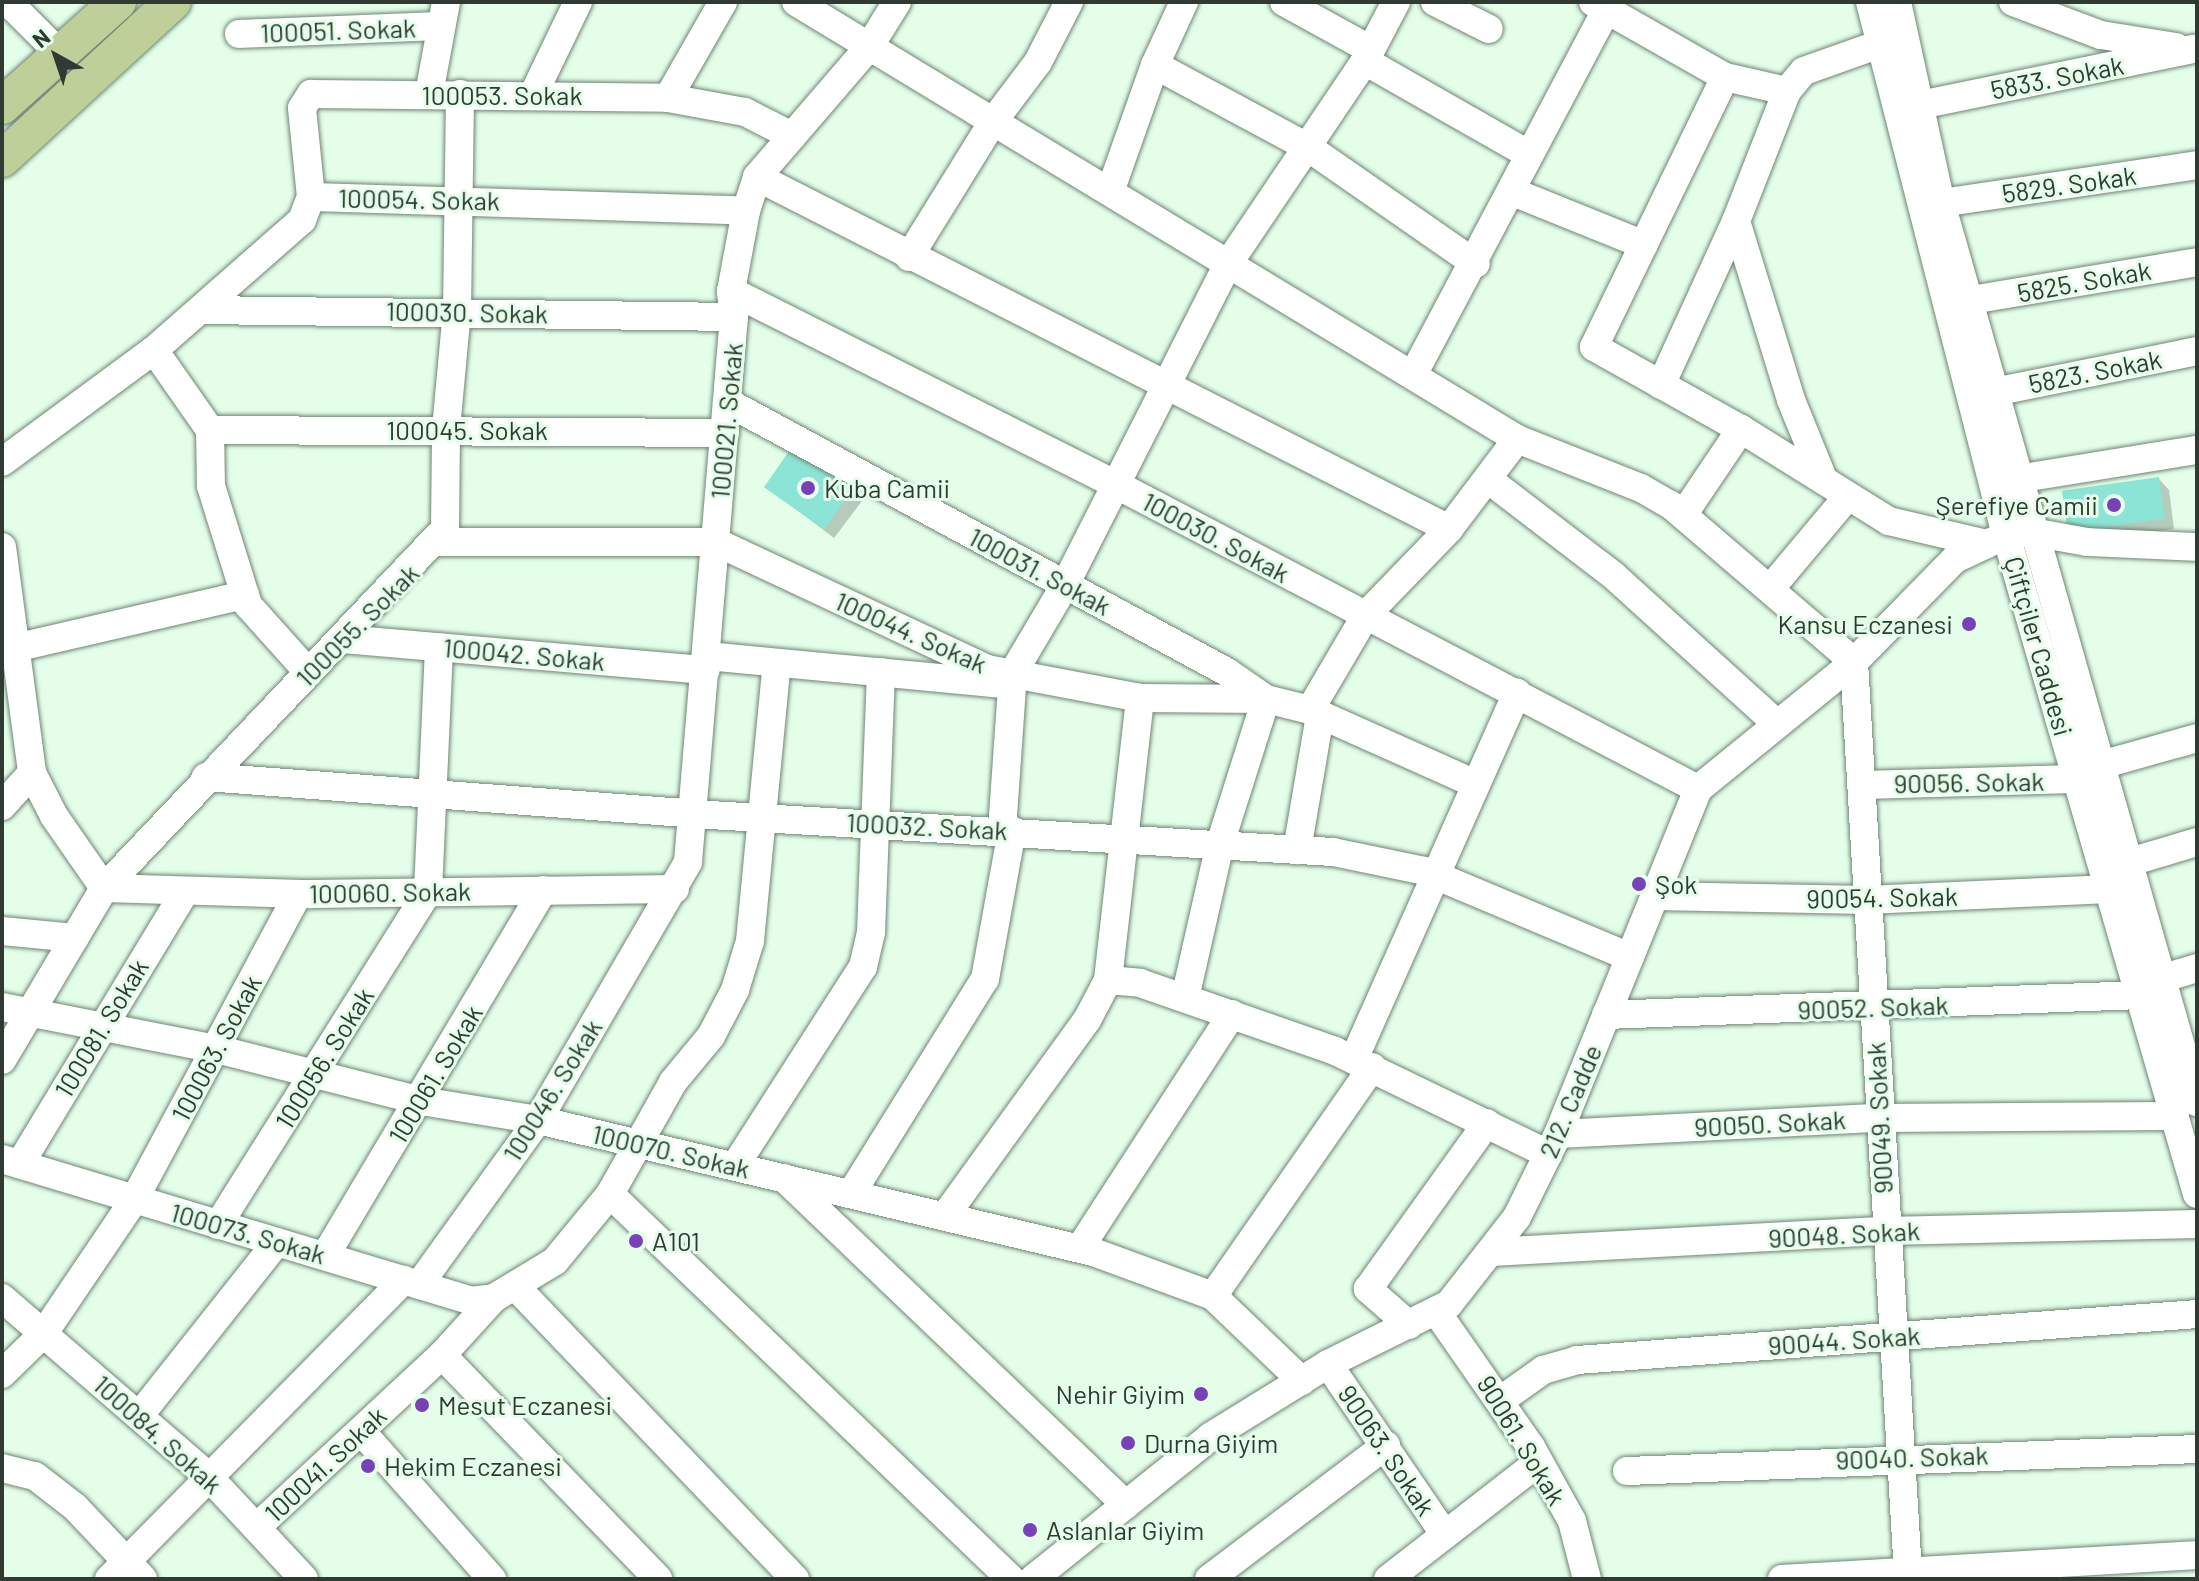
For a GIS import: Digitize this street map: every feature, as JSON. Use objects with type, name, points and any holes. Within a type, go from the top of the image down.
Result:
[{"type":"main road","points":[[2,106],[118,2]]},
{"type":"main road","points":[[2,159],[173,2]]},
{"type":"street","points":[[8,2],[59,53]]},
{"type":"street","points":[[534,93],[578,2]]},
{"type":"street","points":[[668,98],[723,2]]},
{"type":"street","points":[[796,2],[992,123],[1111,189],[1228,264],[1517,439],[1641,488],[1683,515],[1854,662]]},
{"type":"street","name":"100021. Sokak","points":[[675,889],[688,862],[733,304],[746,211],[757,177],[869,47],[897,2]]},
{"type":"street","points":[[909,257],[992,123],[1038,62],[1069,2]]},
{"type":"street","points":[[1111,189],[1155,65],[1184,2]]},
{"type":"street","points":[[1284,2],[1528,154]]},
{"type":"street","points":[[851,1194],[985,979],[1007,830],[1012,679],[1065,585],[1228,264],[1309,148],[1368,55],[1396,2]]},
{"type":"street","points":[[1435,2],[1489,29]]},
{"type":"street","name":"Çiftçiler Caddesi","points":[[1870,2],[2008,537],[2089,772],[2114,874],[2147,986],[2191,1103],[2197,1194]]},
{"type":"street","name":"Çiftçiler Caddesi","points":[[1897,2],[1941,203],[1971,300],[2017,479],[2008,537]]},
{"type":"street","points":[[2013,2],[2101,35],[2196,49]]},
{"type":"street","points":[[1413,375],[1513,192],[1528,154],[1599,7],[1641,15],[1725,77],[1787,91]]},
{"type":"street","points":[[429,94],[442,14]]},
{"type":"street","name":"100051. Sokak","points":[[239,34],[442,14]]},
{"type":"street","points":[[1661,385],[1736,221],[1787,91],[1804,71],[1880,44]]},
{"type":"street","name":"5833. Sokak","points":[[1920,105],[2196,49]]},
{"type":"street","points":[[1155,65],[1309,148],[1476,264]]},
{"type":"street","points":[[1725,77],[1594,347],[1741,429],[1889,521],[2008,537],[2197,547]]},
{"type":"street","name":"100053. Sokak","points":[[311,197],[302,108],[311,94],[534,93],[668,98],[745,112],[792,136]]},
{"type":"street","name":"100055. Sokak","points":[[2,1060],[104,888],[206,777],[343,639],[445,529],[446,429],[457,311],[460,94]]},
{"type":"street","name":"5829. Sokak","points":[[1941,203],[2197,165]]},
{"type":"street","points":[[757,177],[909,257],[1167,382],[1449,529]]},
{"type":"street","points":[[1513,192],[1644,245]]},
{"type":"street","name":"100054. Sokak","points":[[2,462],[154,350],[201,310],[302,220],[311,197],[458,199],[746,211]]},
{"type":"street","points":[[1736,221],[1791,400],[1836,489]]},
{"type":"street","name":"5825. Sokak","points":[[1971,300],[2197,262]]},
{"type":"street","name":"100030. Sokak","points":[[201,310],[457,311],[733,304],[1115,484],[1698,789]]},
{"type":"street","points":[[154,350],[210,430],[211,486],[245,595],[309,673]]},
{"type":"street","name":"5823. Sokak","points":[[1994,392],[2197,351]]},
{"type":"street","name":"100031. Sokak","points":[[727,402],[1227,672],[1266,699]]},
{"type":"street","points":[[1683,515],[1741,429]]},
{"type":"street","name":"100045. Sokak","points":[[210,430],[725,433]]},
{"type":"street","points":[[1297,850],[1315,713],[1366,615],[1449,529],[1517,439]]},
{"type":"street","points":[[2017,479],[2197,450]]},
{"type":"street","points":[[1489,480],[1614,576],[1775,722]]},
{"type":"street","points":[[1770,589],[1836,489]]},
{"type":"street","name":"212. Cadde","points":[[1033,1579],[1210,1437],[1328,1364],[1449,1304],[1517,1217],[1553,1144],[1698,789],[1775,722],[1854,662],[1955,559],[2008,537]]},
{"type":"street","name":"100044. Sokak","points":[[436,542],[716,542],[1012,679],[1140,698],[1266,699],[1315,713],[1473,783]]},
{"type":"street","points":[[2,547],[19,647],[32,773],[54,816],[104,888]]},
{"type":"street","points":[[19,647],[245,595]]},
{"type":"street","name":"100042. Sokak","points":[[343,639],[1012,679]]},
{"type":"street","points":[[428,891],[439,647]]},
{"type":"street","name":"90049. Sokak","points":[[1854,662],[1897,1457],[1908,1573]]},
{"type":"street","name":"100041. Sokak","points":[[258,1526],[505,1293],[555,1261],[610,1194],[673,1082],[711,1036],[735,990],[750,941],[777,663]]},
{"type":"street","points":[[735,1166],[863,967],[871,932],[871,823],[881,672]]},
{"type":"street","points":[[1213,1296],[1363,1063],[1434,875],[1473,783],[1517,693]]},
{"type":"street","points":[[945,1216],[1087,1020],[1108,980],[1140,698]]},
{"type":"street","points":[[1185,998],[1220,844],[1266,699]]},
{"type":"street","name":"90056. Sokak","points":[[1861,785],[2089,772],[2197,738]]},
{"type":"street","points":[[2,806],[32,773]]},
{"type":"street","name":"100032. Sokak","points":[[206,777],[431,791],[693,814],[1007,830],[1333,852],[1434,875],[1630,957]]},
{"type":"street","name":"90054. Sokak","points":[[1654,896],[1867,900],[2114,874],[2197,842]]},
{"type":"street","name":"100060. Sokak","points":[[104,888],[298,894],[675,889]]},
{"type":"street","name":"100046. Sokak","points":[[126,1573],[207,1475],[412,1283],[538,1120],[675,889]]},
{"type":"street","name":"100061. Sokak","points":[[325,1256],[421,1101],[543,890]]},
{"type":"street","name":"100056. Sokak","points":[[218,1225],[314,1077],[428,891]]},
{"type":"street","name":"100081. Sokak","points":[[11,1162],[185,892]]},
{"type":"street","name":"100063. Sokak","points":[[2,1374],[44,1333],[134,1200],[298,894]]},
{"type":"street","points":[[2,931],[75,938]]},
{"type":"street","name":"90052. Sokak","points":[[1606,1015],[1873,1007],[2147,986],[2197,968]]},
{"type":"street","points":[[1108,980],[1140,983],[1232,1014],[1363,1063],[1487,1123],[1553,1144]]},
{"type":"street","name":"100070. Sokak","points":[[2,1007],[216,1049],[314,1077],[421,1101],[538,1120],[1080,1248],[1213,1296],[1302,1381]]},
{"type":"street","points":[[1080,1248],[1232,1014]]},
{"type":"street","name":"90050. Sokak","points":[[1553,1144],[1879,1118],[2191,1103]]},
{"type":"street","points":[[1409,1325],[1368,1289],[1487,1123]]},
{"type":"street","name":"100073. Sokak","points":[[11,1162],[471,1301],[505,1293]]},
{"type":"street","points":[[783,1177],[1126,1505]]},
{"type":"street","points":[[610,1194],[1011,1579]]},
{"type":"street","name":"90048. Sokak","points":[[1491,1252],[1884,1231],[2197,1224]]},
{"type":"street","points":[[139,1416],[277,1242]]},
{"type":"street","points":[[505,1293],[795,1579]]},
{"type":"street","name":"100084. Sokak","points":[[2,1298],[207,1475],[258,1526],[304,1579]]},
{"type":"street","name":"90061. Sokak","points":[[1436,1311],[1501,1400],[1539,1462],[1572,1521],[1587,1579]]},
{"type":"street","name":"90044. Sokak","points":[[1501,1400],[1543,1370],[1577,1360],[2197,1314]]},
{"type":"street","points":[[442,1355],[658,1579]]},
{"type":"street","name":"90063. Sokak","points":[[1328,1364],[1445,1535]]},
{"type":"street","points":[[361,1431],[492,1579]]},
{"type":"street","points":[[1209,1579],[1386,1445]]},
{"type":"street","name":"90040. Sokak","points":[[1627,1471],[1897,1457],[2197,1449]]},
{"type":"street","points":[[1388,1579],[1539,1462]]},
{"type":"street","points":[[6,1473],[35,1476],[75,1507],[126,1573]]},
{"type":"street","points":[[1782,1579],[2197,1555]]},
{"type":"street","points":[[2122,1579],[2160,1557]]},
{"type":"building","name":"Kuba Camii","points":[[792,447],[853,489],[825,530],[764,487]]},
{"type":"building","name":"Şerefiye Camii","points":[[2159,477],[2165,519],[2068,532],[2062,491]]},
{"type":"place","name":"Kuba Camii","points":[[808,488]]},
{"type":"place","name":"Şerefiye Camii","points":[[2114,505]]},
{"type":"place","name":"Kansu Eczanesi","points":[[1969,624]]},
{"type":"place","name":"Şok","points":[[1639,884]]},
{"type":"place","name":"A101","points":[[636,1241]]},
{"type":"place","name":"Nehir Giyim","points":[[1201,1394]]},
{"type":"place","name":"Mesut Eczanesi","points":[[422,1405]]},
{"type":"place","name":"Durna Giyim","points":[[1128,1443]]},
{"type":"place","name":"Hekim Eczanesi","points":[[368,1466]]},
{"type":"place","name":"Aslanlar Giyim","points":[[1030,1530]]}]
